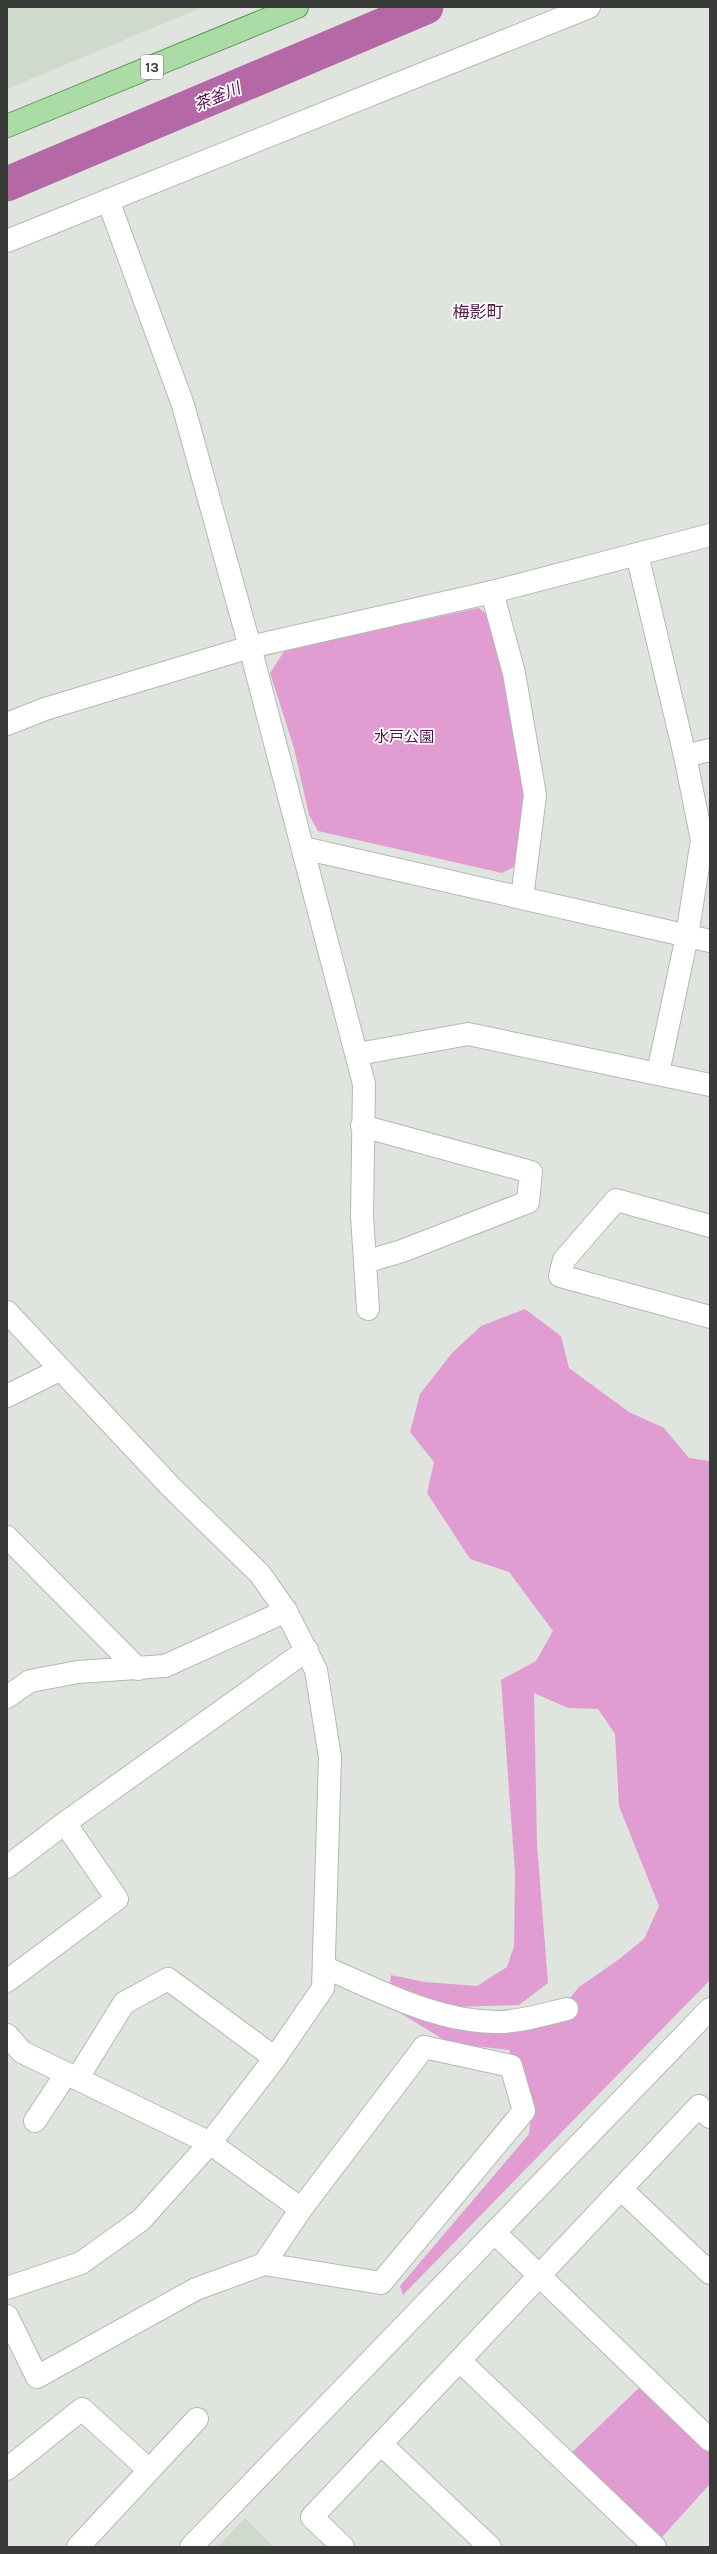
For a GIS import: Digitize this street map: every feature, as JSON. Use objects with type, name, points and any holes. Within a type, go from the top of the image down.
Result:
[{"type":"main road","name":"13","points":[[7,126],[297,7]]},
{"type":"street","points":[[7,241],[589,7]]},
{"type":"street","points":[[108,200],[183,405],[250,646],[302,848],[358,1054],[364,1084],[362,1126],[365,1262],[368,1309]]},
{"type":"street","points":[[7,724],[45,709],[250,646],[492,592],[710,535]]},
{"type":"street","points":[[637,554],[706,840],[658,1073]]},
{"type":"street","points":[[492,592],[514,673],[535,795],[522,898]]},
{"type":"street","points":[[685,756],[710,750]]},
{"type":"street","points":[[302,848],[710,941]]},
{"type":"street","points":[[358,1054],[468,1034],[710,1085]]},
{"type":"street","points":[[362,1126],[531,1172],[528,1202],[402,1251],[365,1262]]},
{"type":"street","points":[[710,1226],[616,1200],[564,1260],[560,1276],[710,1317]]},
{"type":"street","points":[[7,1312],[59,1370],[170,1486],[260,1574],[286,1611],[316,1670],[330,1757],[323,1988],[275,2058],[210,2143],[141,2220],[81,2263],[7,2288]]},
{"type":"street","points":[[7,1396],[59,1370]]},
{"type":"street","points":[[7,1537],[138,1669]]},
{"type":"street","points":[[7,1697],[30,1680],[78,1672],[165,1666],[286,1611]]},
{"type":"street","points":[[7,1867],[65,1823],[307,1650]]},
{"type":"street","points":[[7,1981],[117,1898],[65,1823]]},
{"type":"street","points":[[324,1967],[433,2013],[465,2020],[499,2022],[528,2019],[567,2009]]},
{"type":"street","points":[[35,2121],[72,2076],[124,2003],[168,1979],[275,2058]]},
{"type":"street","points":[[191,2547],[710,2009]]},
{"type":"street","points":[[7,2035],[22,2052],[210,2143],[301,2209]]},
{"type":"street","points":[[7,2316],[37,2377],[196,2289],[264,2264],[381,2283],[524,2111],[511,2066],[424,2048],[301,2209],[264,2264]]},
{"type":"street","points":[[343,2547],[312,2518],[622,2190],[699,2106],[710,2117]]},
{"type":"street","points":[[622,2190],[710,2273]]},
{"type":"street","points":[[494,2232],[541,2275],[710,2440]]},
{"type":"street","points":[[460,2361],[654,2547]]},
{"type":"street","points":[[7,2469],[82,2409],[149,2470]]},
{"type":"street","points":[[78,2547],[197,2419]]},
{"type":"street","points":[[381,2444],[490,2547]]},
{"type":"shaded area","points":[[7,7],[203,7],[7,89]]},
{"type":"shaded area","points":[[245,2518],[274,2547],[217,2547]]},
{"type":"green space","name":"水戸公園","points":[[479,608],[491,618],[506,675],[527,794],[518,865],[502,873],[318,831],[309,815],[294,748],[270,673],[285,650]]},
{"type":"green space","points":[[525,1309],[561,1336],[569,1368],[629,1412],[664,1428],[689,1458],[710,1461],[710,1980],[403,2295],[400,2286],[529,2134],[532,2107],[509,2050],[449,2043],[376,1998],[447,2025],[554,2018],[579,1987],[618,1960],[644,1939],[659,1906],[619,1806],[615,1734],[598,1709],[568,1708],[534,1693],[537,1844],[548,1983],[519,2005],[453,2007],[390,1984],[391,1975],[425,1982],[477,1986],[507,1967],[514,1946],[515,1872],[501,1680],[536,1661],[553,1631],[509,1572],[470,1559],[427,1493],[434,1462],[410,1432],[420,1394],[452,1353],[481,1326]]},
{"type":"green space","points":[[647,2380],[710,2440],[710,2484],[654,2546],[564,2460]]},
{"type":"waterway","name":"茶釜川","points":[[7,184],[426,7]]},
{"type":"district","name":"梅影町","points":[[478,312]]}]
